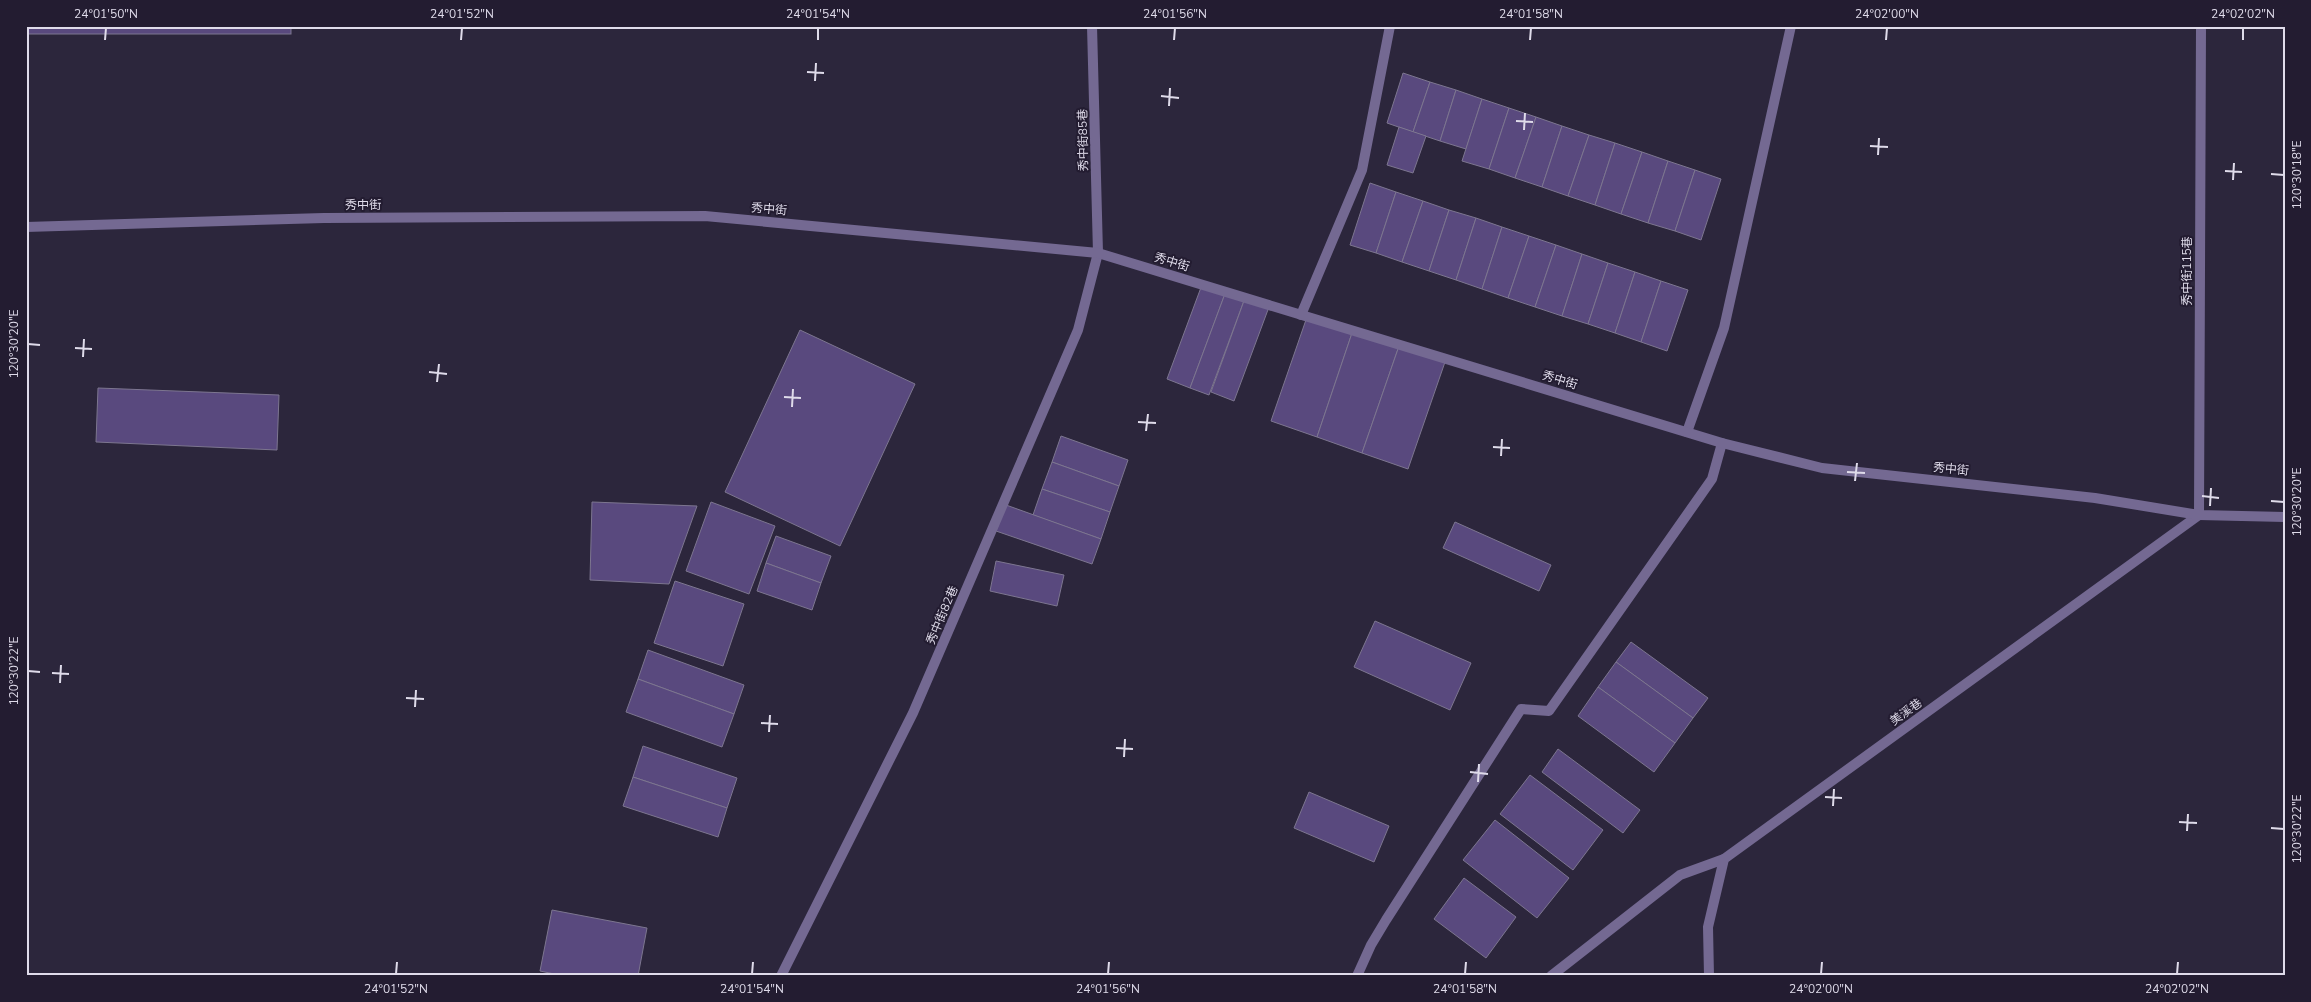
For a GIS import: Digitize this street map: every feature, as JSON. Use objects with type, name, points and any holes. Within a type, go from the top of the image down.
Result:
[{"type":"street","name":"秀中街85巷","points":[[1092,26],[1098,253]]},
{"type":"street","points":[[1301,315],[1362,170],[1390,26]]},
{"type":"street","points":[[1687,432],[1724,328],[1791,26]]},
{"type":"street","name":"秀中街115巷","points":[[2199,515],[2201,26]]},
{"type":"street","name":"秀中街","points":[[26,227],[324,218],[705,216],[1098,253],[1722,443],[1822,468],[2094,498],[2199,515],[2285,517]]},
{"type":"street","name":"秀中街82巷","points":[[781,976],[913,713],[1078,330],[1098,253]]},
{"type":"street","points":[[1357,976],[1386,920],[1521,709],[1549,711],[1712,480],[1722,443]]},
{"type":"street","name":"美溪巷","points":[[1552,976],[1680,875],[1724,859],[2199,515]]},
{"type":"street","points":[[1709,976],[1708,927],[1724,859]]},
{"type":"building","points":[[26,26],[291,26],[291,34],[26,34]]},
{"type":"building","points":[[1403,73],[1430,82],[1413,132],[1387,123]]},
{"type":"building","points":[[1430,82],[1456,90],[1440,141],[1413,132]]},
{"type":"building","points":[[1456,90],[1482,99],[1466,149],[1440,141]]},
{"type":"building","points":[[1482,99],[1509,108],[1489,169],[1462,161]]},
{"type":"building","points":[[1509,108],[1536,117],[1515,178],[1489,169]]},
{"type":"building","points":[[1536,117],[1562,126],[1542,187],[1515,178]]},
{"type":"building","points":[[1562,126],[1589,135],[1568,196],[1542,187]]},
{"type":"building","points":[[1399,127],[1426,136],[1413,173],[1387,165]]},
{"type":"building","points":[[1589,135],[1615,143],[1595,205],[1568,196]]},
{"type":"building","points":[[1615,143],[1642,152],[1621,214],[1595,205]]},
{"type":"building","points":[[1642,152],[1668,161],[1648,223],[1621,214]]},
{"type":"building","points":[[1668,161],[1695,170],[1675,231],[1648,223]]},
{"type":"building","points":[[1695,170],[1721,179],[1701,240],[1675,231]]},
{"type":"building","points":[[1370,183],[1396,192],[1376,253],[1350,245]]},
{"type":"building","points":[[1396,192],[1423,201],[1402,262],[1376,253]]},
{"type":"building","points":[[1423,201],[1449,210],[1429,271],[1402,262]]},
{"type":"building","points":[[1449,210],[1476,218],[1456,280],[1429,271]]},
{"type":"building","points":[[1476,218],[1502,227],[1482,289],[1456,280]]},
{"type":"building","points":[[1502,227],[1529,236],[1508,298],[1482,289]]},
{"type":"building","points":[[1529,236],[1556,245],[1535,307],[1508,298]]},
{"type":"building","points":[[1556,245],[1582,254],[1562,316],[1535,307]]},
{"type":"building","points":[[1582,254],[1608,263],[1588,324],[1562,316]]},
{"type":"building","points":[[1608,263],[1635,272],[1615,333],[1588,324]]},
{"type":"building","points":[[1635,272],[1661,281],[1641,342],[1615,333]]},
{"type":"building","points":[[1661,281],[1688,290],[1667,351],[1641,342]]},
{"type":"building","points":[[1203,282],[1226,291],[1190,388],[1167,379]]},
{"type":"building","points":[[1226,291],[1245,298],[1209,395],[1190,388]]},
{"type":"building","points":[[1245,298],[1269,307],[1234,401],[1211,392]]},
{"type":"building","points":[[1308,314],[1353,330],[1317,437],[1271,421]]},
{"type":"building","points":[[800,330],[915,384],[840,546],[725,492]]},
{"type":"building","points":[[1353,330],[1399,346],[1362,453],[1317,437]]},
{"type":"building","points":[[1399,346],[1445,362],[1408,469],[1362,453]]},
{"type":"building","points":[[98,388],[279,395],[277,450],[96,442]]},
{"type":"building","points":[[1061,436],[1128,460],[1119,486],[1052,462]]},
{"type":"building","points":[[1052,462],[1119,486],[1110,512],[1042,489]]},
{"type":"building","points":[[1042,489],[1110,512],[1101,539],[1033,515]]},
{"type":"building","points":[[592,502],[697,506],[669,584],[590,580]]},
{"type":"building","points":[[711,502],[775,526],[749,594],[686,571]]},
{"type":"building","points":[[1006,505],[1101,539],[1092,564],[996,531]]},
{"type":"building","points":[[1455,522],[1551,565],[1539,591],[1443,548]]},
{"type":"building","points":[[776,536],[831,556],[821,583],[766,563]]},
{"type":"building","points":[[996,561],[1064,575],[1057,606],[990,591]]},
{"type":"building","points":[[766,563],[821,583],[812,610],[757,591]]},
{"type":"building","points":[[675,581],[744,604],[723,666],[654,643]]},
{"type":"building","points":[[1375,621],[1471,663],[1450,710],[1354,667]]},
{"type":"building","points":[[1631,642],[1708,698],[1693,718],[1616,662]]},
{"type":"building","points":[[648,650],[744,685],[734,714],[638,679]]},
{"type":"building","points":[[1616,662],[1693,718],[1675,743],[1598,687]]},
{"type":"building","points":[[638,679],[734,714],[722,747],[626,712]]},
{"type":"building","points":[[1598,687],[1675,743],[1654,772],[1578,716]]},
{"type":"building","points":[[643,746],[737,778],[727,808],[633,777]]},
{"type":"building","points":[[1558,749],[1640,810],[1623,833],[1542,772]]},
{"type":"building","points":[[1530,775],[1603,830],[1573,870],[1500,814]]},
{"type":"building","points":[[633,777],[727,808],[718,837],[623,806]]},
{"type":"building","points":[[1309,792],[1389,826],[1374,862],[1294,828]]},
{"type":"building","points":[[1495,820],[1569,878],[1537,918],[1463,860]]},
{"type":"building","points":[[1464,878],[1516,917],[1486,958],[1434,919]]},
{"type":"building","points":[[552,910],[647,928],[638,976],[564,976],[540,971]]}]
